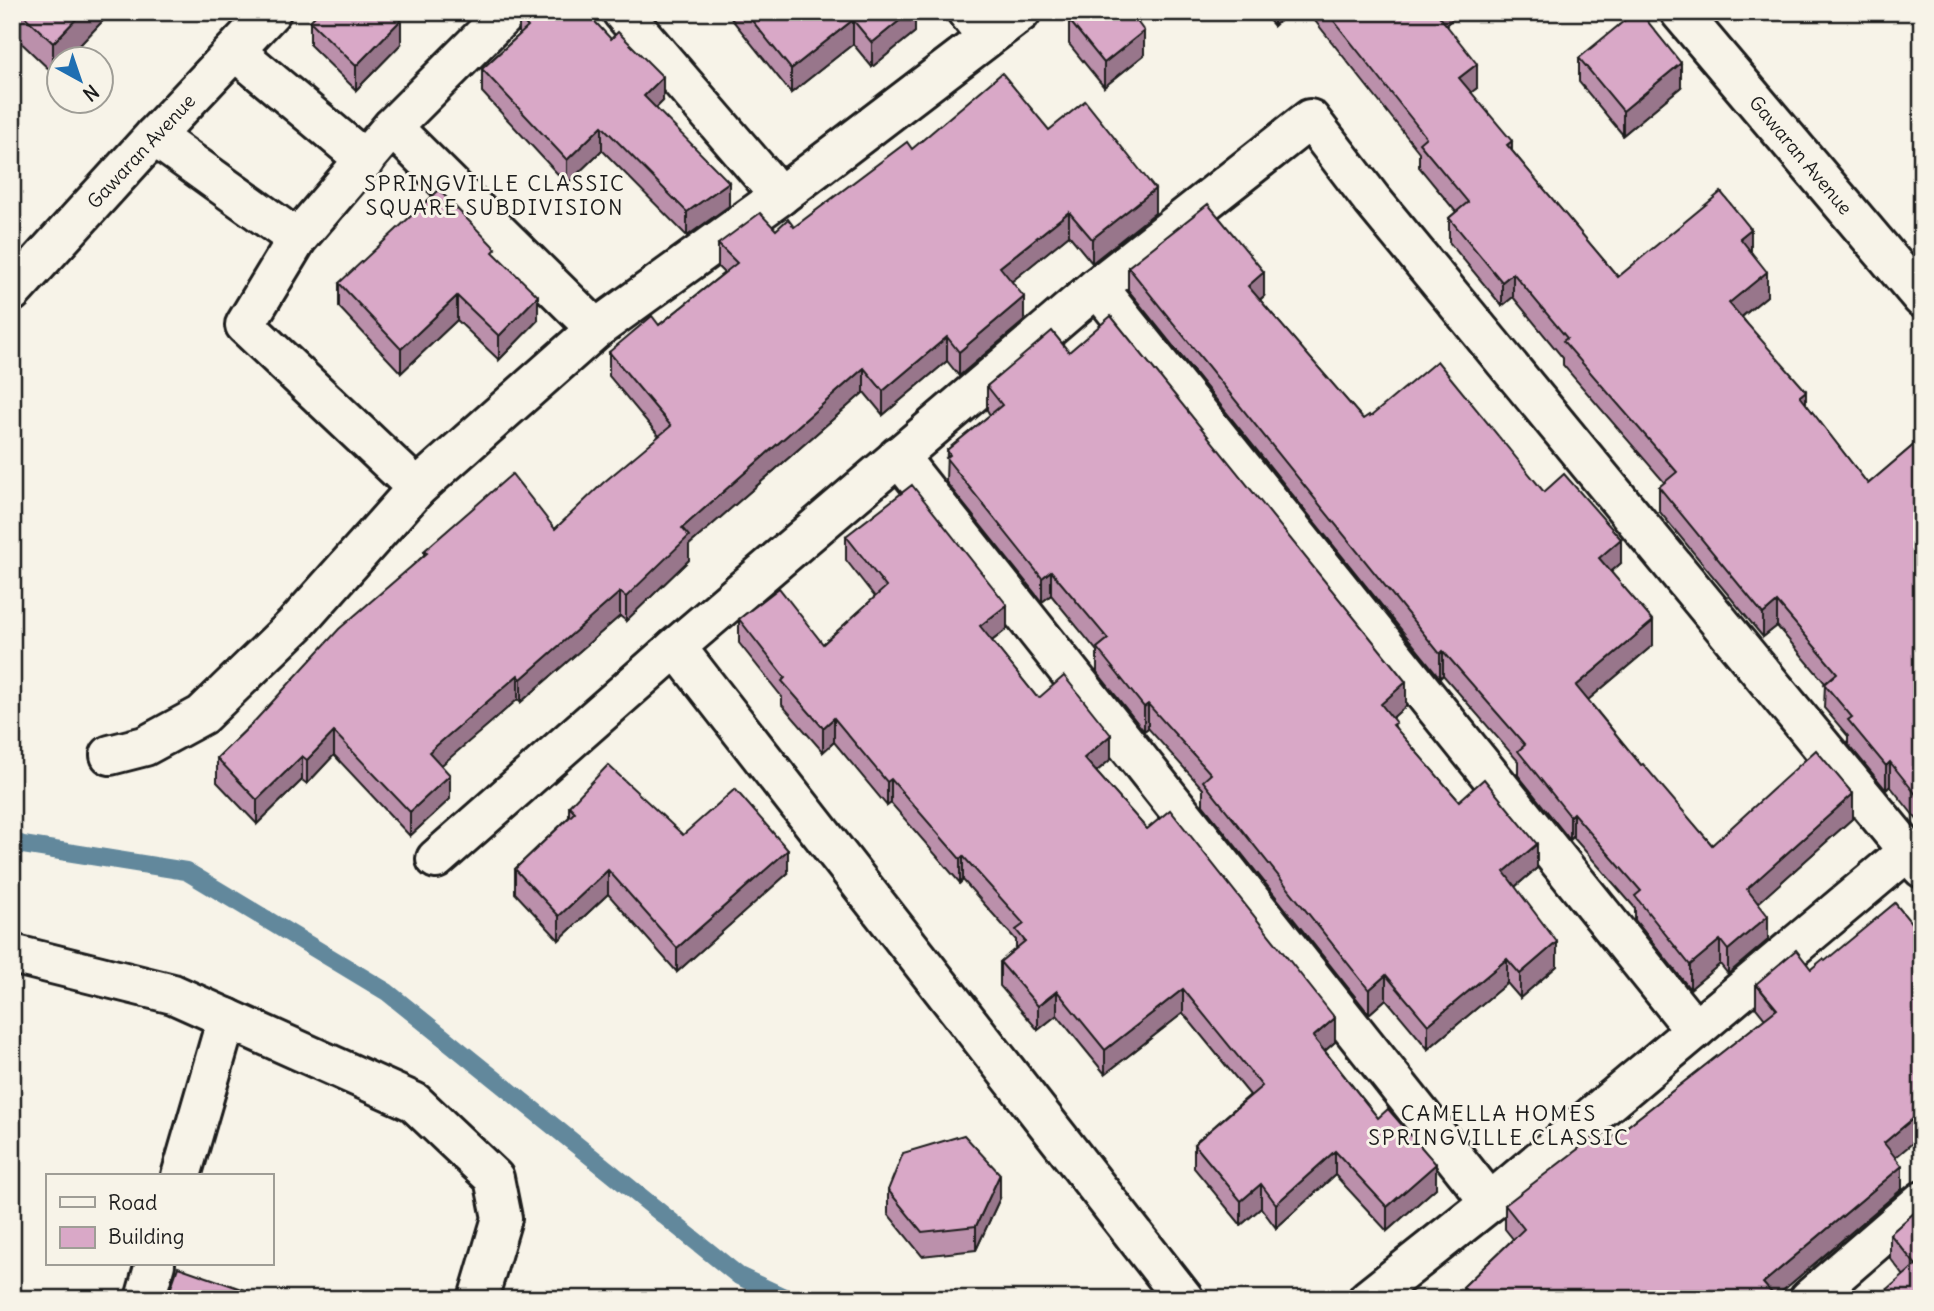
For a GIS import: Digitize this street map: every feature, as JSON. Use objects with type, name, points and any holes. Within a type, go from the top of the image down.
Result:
[{"type":"street","name":"Gawaran Avenue","points":[[12,292],[154,135],[271,12]]},
{"type":"street","points":[[417,488],[246,325],[297,239],[392,127],[507,12]]},
{"type":"street","points":[[622,12],[780,197]]},
{"type":"street","points":[[110,755],[145,747],[202,715],[295,625],[417,488],[596,329],[780,197],[977,25],[1021,12]]},
{"type":"street","name":"Gawaran Avenue","points":[[1681,12],[1922,299]]},
{"type":"street","points":[[235,51],[365,160]]},
{"type":"street","points":[[436,859],[676,646],[1097,287],[1310,119],[1372,200],[1915,860],[1695,1030],[1490,1202],[1368,1299]]},
{"type":"street","points":[[392,127],[596,329]]},
{"type":"street","points":[[154,135],[297,239]]},
{"type":"street","points":[[1097,287],[1695,1030]]},
{"type":"street","points":[[898,456],[1490,1202]]},
{"type":"street","points":[[676,646],[1184,1299]]},
{"type":"street","points":[[12,954],[173,993],[414,1102],[494,1178],[502,1218],[478,1299]]},
{"type":"street","points":[[182,1174],[228,1018]]},
{"type":"street","points":[[1809,1299],[1922,1201]]},
{"type":"street","points":[[145,1299],[154,1266]]},
{"type":"building","points":[[20,12],[83,12],[53,43]]},
{"type":"building","points":[[319,12],[393,12],[401,20],[356,66],[310,21]]},
{"type":"building","points":[[524,12],[586,12],[611,39],[618,32],[663,77],[644,96],[729,182],[687,212],[602,126],[567,160],[482,69],[528,27],[519,17]]},
{"type":"building","points":[[745,12],[910,12],[872,43],[853,20],[791,69]]},
{"type":"building","points":[[1078,12],[1130,12],[1144,31],[1104,63],[1069,20]]},
{"type":"building","points":[[1327,12],[1436,12],[1477,64],[1459,78],[1512,141],[1507,145],[1618,277],[1721,192],[1751,229],[1740,238],[1767,272],[1729,303],[1806,391],[1800,396],[1868,484],[1922,438],[1922,802],[1890,762],[1886,766],[1848,720],[1852,717],[1824,684],[1837,673],[1777,602],[1763,614],[1659,487],[1677,472],[1563,341],[1567,338],[1513,273],[1502,282],[1449,218],[1468,202],[1419,143],[1426,137]]},
{"type":"building","points":[[1635,12],[1640,12],[1681,63],[1623,111],[1579,58]]},
{"type":"building","points":[[1002,73],[1049,130],[1085,101],[1155,189],[1092,239],[1069,212],[1000,267],[1024,297],[959,352],[947,337],[883,391],[864,368],[682,528],[689,536],[626,597],[620,592],[521,679],[518,675],[429,752],[450,775],[410,812],[334,732],[307,760],[302,756],[257,800],[217,758],[253,723],[339,629],[427,553],[424,551],[512,474],[555,529],[603,483],[671,426],[609,352],[652,316],[659,325],[737,263],[718,244],[760,213],[776,230],[788,219],[794,227],[907,142],[912,149]]},
{"type":"building","points":[[439,190],[496,249],[493,252],[538,296],[499,336],[457,296],[401,349],[339,283]]},
{"type":"building","points":[[1208,204],[1264,272],[1248,286],[1363,419],[1369,415],[1370,417],[1437,361],[1544,492],[1564,474],[1621,539],[1599,558],[1653,621],[1576,686],[1712,845],[1816,750],[1853,794],[1747,889],[1768,916],[1728,950],[1720,940],[1690,965],[1635,896],[1641,891],[1573,813],[1570,816],[1518,751],[1525,745],[1443,651],[1440,654],[1128,267]]},
{"type":"building","points":[[1111,316],[1406,682],[1381,704],[1396,723],[1393,725],[1459,801],[1484,779],[1537,844],[1504,872],[1557,942],[1520,974],[1507,959],[1428,1025],[1386,975],[1369,990],[1203,781],[1211,774],[1148,704],[1144,707],[1097,648],[1108,639],[1051,571],[1042,578],[946,458],[950,455],[947,450],[1002,405],[987,386],[1052,331],[1069,352]]},
{"type":"building","points":[[912,485],[1007,605],[980,626],[1036,696],[1040,697],[1064,676],[1111,735],[1084,758],[1147,829],[1170,810],[1335,1018],[1313,1037],[1378,1118],[1388,1109],[1436,1164],[1387,1207],[1335,1151],[1276,1204],[1261,1184],[1241,1201],[1194,1144],[1262,1086],[1183,989],[1105,1050],[1057,991],[1038,1006],[1000,962],[1025,941],[1016,930],[1024,924],[963,856],[960,859],[891,779],[887,782],[834,718],[823,728],[782,681],[785,678],[739,619],[779,588],[823,644],[886,587],[846,536]]},
{"type":"building","points":[[608,765],[683,835],[735,789],[788,850],[677,948],[608,870],[559,916],[515,869],[575,812],[569,806]]},
{"type":"building","points":[[1895,903],[1922,936],[1922,1111],[1884,1143],[1902,1166],[1763,1283],[1777,1299],[1474,1299],[1463,1287],[1524,1229],[1505,1205],[1599,1133],[1606,1143],[1777,1009],[1756,984],[1796,950],[1811,969],[1823,959],[1825,961]]},
{"type":"building","points":[[964,1135],[1000,1174],[976,1226],[922,1232],[888,1190],[903,1153]]},
{"type":"building","points":[[1922,1206],[1922,1299],[1876,1299],[1916,1265],[1890,1234]]},
{"type":"building","points":[[178,1267],[270,1299],[167,1299]]},
{"type":"waterway","points":[[12,841],[186,871],[387,992],[739,1276],[788,1299]]},
{"type":"district","name":"SPRINGVILLE CLASSIC SQUARE SUBDIVISION","points":[[495,195]]},
{"type":"district","name":"CAMELLA HOMES SPRINGVILLE CLASSIC","points":[[1499,1125]]}]
